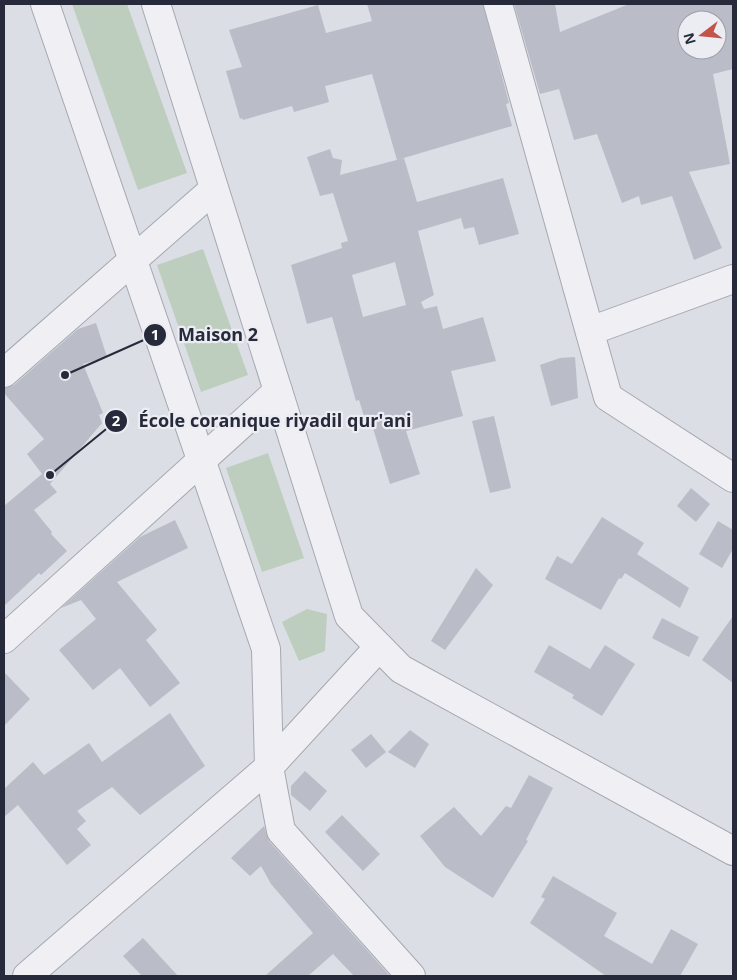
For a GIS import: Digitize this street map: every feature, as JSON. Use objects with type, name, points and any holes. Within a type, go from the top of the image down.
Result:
[{"type":"street","points":[[45,4],[266,649],[269,767],[281,831],[411,976]]},
{"type":"street","points":[[156,4],[349,616],[401,669],[733,851]]},
{"type":"street","points":[[498,4],[608,398],[733,478]]},
{"type":"street","points":[[4,373],[214,188]]},
{"type":"street","points":[[590,331],[733,279]]},
{"type":"street","points":[[4,639],[278,391]]},
{"type":"street","points":[[27,976],[269,767],[379,647]]},
{"type":"green space","points":[[72,4],[127,4],[187,173],[138,190]]},
{"type":"green space","points":[[203,249],[248,375],[201,392],[157,265]]},
{"type":"green space","points":[[268,453],[304,558],[262,572],[226,468]]},
{"type":"green space","points":[[307,609],[327,614],[325,651],[299,661],[282,622]]},
{"type":"building","points":[[367,4],[483,4],[509,103],[506,104],[512,126],[397,160],[372,74],[325,86],[329,102],[294,112],[292,106],[243,120],[242,118],[240,119],[226,71],[242,67],[229,30],[318,5],[326,33],[372,21]]},
{"type":"building","points":[[514,4],[555,4],[560,32],[629,4],[733,4],[733,69],[713,74],[730,164],[689,172],[722,248],[694,260],[672,196],[641,205],[639,196],[622,203],[597,134],[574,140],[559,89],[540,94]]},
{"type":"building","points":[[330,149],[333,158],[342,160],[340,175],[404,158],[417,202],[503,178],[519,234],[479,245],[474,227],[464,229],[461,218],[418,231],[434,295],[421,302],[424,309],[437,306],[443,329],[483,317],[496,361],[451,371],[463,416],[406,431],[420,474],[390,484],[372,425],[367,426],[359,400],[356,401],[332,317],[307,324],[291,265],[342,248],[341,243],[348,241],[333,193],[320,196],[307,157]],"holes":[[[395,262],[406,305],[363,317],[352,275]]]},
{"type":"building","points":[[96,323],[107,357],[83,364],[103,413],[99,415],[102,423],[50,484],[57,492],[34,510],[52,532],[51,534],[67,551],[41,575],[39,573],[4,606],[4,506],[42,474],[27,454],[44,439],[4,393],[4,388],[14,385],[78,329]]},
{"type":"building","points":[[575,357],[578,398],[551,406],[540,365],[560,358]]},
{"type":"building","points":[[494,416],[511,488],[490,493],[472,421]]},
{"type":"building","points":[[691,488],[710,504],[696,522],[677,506]]},
{"type":"building","points":[[602,517],[644,543],[637,554],[689,588],[680,608],[625,573],[621,579],[619,578],[601,610],[545,579],[557,556],[572,564]]},
{"type":"building","points":[[175,520],[188,548],[117,582],[157,630],[146,640],[180,683],[150,707],[120,668],[93,690],[59,650],[96,619],[81,600],[61,608],[140,537]]},
{"type":"building","points":[[718,521],[733,530],[733,549],[722,568],[699,554]]},
{"type":"building","points":[[476,568],[493,585],[445,650],[431,641]]},
{"type":"building","points":[[733,616],[733,683],[702,660]]},
{"type":"building","points":[[662,618],[699,637],[689,657],[652,638]]},
{"type":"building","points":[[549,645],[590,669],[605,645],[635,664],[602,716],[572,698],[574,695],[534,672]]},
{"type":"building","points":[[4,672],[30,699],[4,726]]},
{"type":"building","points":[[170,713],[205,766],[140,815],[112,787],[77,811],[86,821],[77,829],[91,845],[67,865],[18,805],[4,817],[4,789],[33,762],[44,775],[89,743],[102,762]]},
{"type":"building","points":[[410,730],[429,744],[415,768],[388,752]]},
{"type":"building","points":[[371,734],[386,752],[366,768],[351,750]]},
{"type":"building","points":[[305,771],[327,791],[310,811],[291,795],[291,786]]},
{"type":"building","points":[[529,775],[553,788],[526,840],[528,841],[493,898],[445,867],[420,836],[454,807],[481,836],[506,806],[511,808]]},
{"type":"building","points":[[342,815],[380,854],[363,871],[325,832]]},
{"type":"building","points":[[264,826],[269,841],[390,976],[354,976],[333,954],[308,976],[265,976],[313,933],[271,884],[261,866],[250,876],[231,858]]},
{"type":"building","points":[[553,876],[617,913],[604,936],[652,964],[671,929],[698,944],[680,976],[606,976],[530,923],[545,899],[541,897]]},
{"type":"building","points":[[143,938],[178,976],[142,976],[123,956]]},
{"type":"place","name":"Maison 2","points":[[65,375]]},
{"type":"place","name":"École coranique riyadil qur'ani","points":[[50,475]]}]
